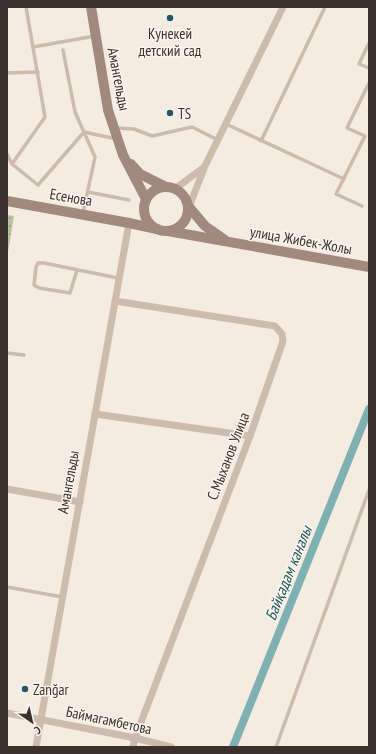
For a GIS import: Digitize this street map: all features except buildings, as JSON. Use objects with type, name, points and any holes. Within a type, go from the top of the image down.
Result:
[{"type":"main road","name":"Амангельды","points":[[91,7],[108,110],[123,155]]},
{"type":"main road","points":[[123,155],[140,174],[164,186],[176,188],[185,196],[189,206],[204,226],[228,242]]},
{"type":"main road","points":[[123,155],[146,199]]},
{"type":"main road","points":[[164,186],[153,190],[146,199],[144,211],[148,222],[156,229],[168,231],[179,227],[187,218],[189,206]]},
{"type":"main road","name":"Есенова","points":[[7,201],[83,214],[156,229]]},
{"type":"main road","points":[[129,223],[144,211]]},
{"type":"main road","name":"улица Жибек-Жолы","points":[[168,231],[369,267]]},
{"type":"street","points":[[189,206],[205,166],[280,8]]},
{"type":"street","points":[[176,188],[205,166]]},
{"type":"street","name":"Амангельды","points":[[36,747],[118,278],[129,223]]},
{"type":"street","name":"С.Мыханов Улица","points":[[115,301],[275,326],[282,334],[283,341],[250,436],[135,738],[133,747]]},
{"type":"street","points":[[95,414],[250,436]]},
{"type":"street","points":[[7,490],[80,502]]},
{"type":"street","name":"Баймагамбетова","points":[[7,713],[135,738],[171,747]]},
{"type":"lane","points":[[12,164],[45,117],[26,7]]},
{"type":"lane","points":[[261,140],[325,7]]},
{"type":"lane","points":[[33,47],[96,36]]},
{"type":"lane","points":[[369,43],[359,64],[369,68]]},
{"type":"lane","points":[[63,50],[75,112],[95,157],[83,214]]},
{"type":"lane","points":[[7,73],[38,72]]},
{"type":"lane","points":[[362,206],[336,194],[367,137],[348,128],[369,83]]},
{"type":"lane","points":[[226,124],[344,179]]},
{"type":"lane","points":[[114,128],[134,129],[152,136],[192,127],[218,140]]},
{"type":"lane","points":[[84,132],[118,140]]},
{"type":"lane","points":[[7,154],[12,164],[38,185],[84,132]]},
{"type":"lane","points":[[88,192],[129,200]]},
{"type":"lane","points":[[78,270],[70,294],[39,288],[34,285],[38,263],[44,263],[118,278]]},
{"type":"lane","points":[[7,353],[24,355]]},
{"type":"lane","points":[[276,747],[369,490]]},
{"type":"lane","points":[[7,587],[62,597]]},
{"type":"green space","points":[[7,215],[14,216],[7,258]]},
{"type":"waterway","name":"Байқадам каналы","points":[[233,747],[369,409]]},
{"type":"place","name":"Кунекей детский сад","points":[[170,18]]},
{"type":"place","name":"TS","points":[[170,113]]},
{"type":"place","name":"Zanğar","points":[[25,689]]}]
